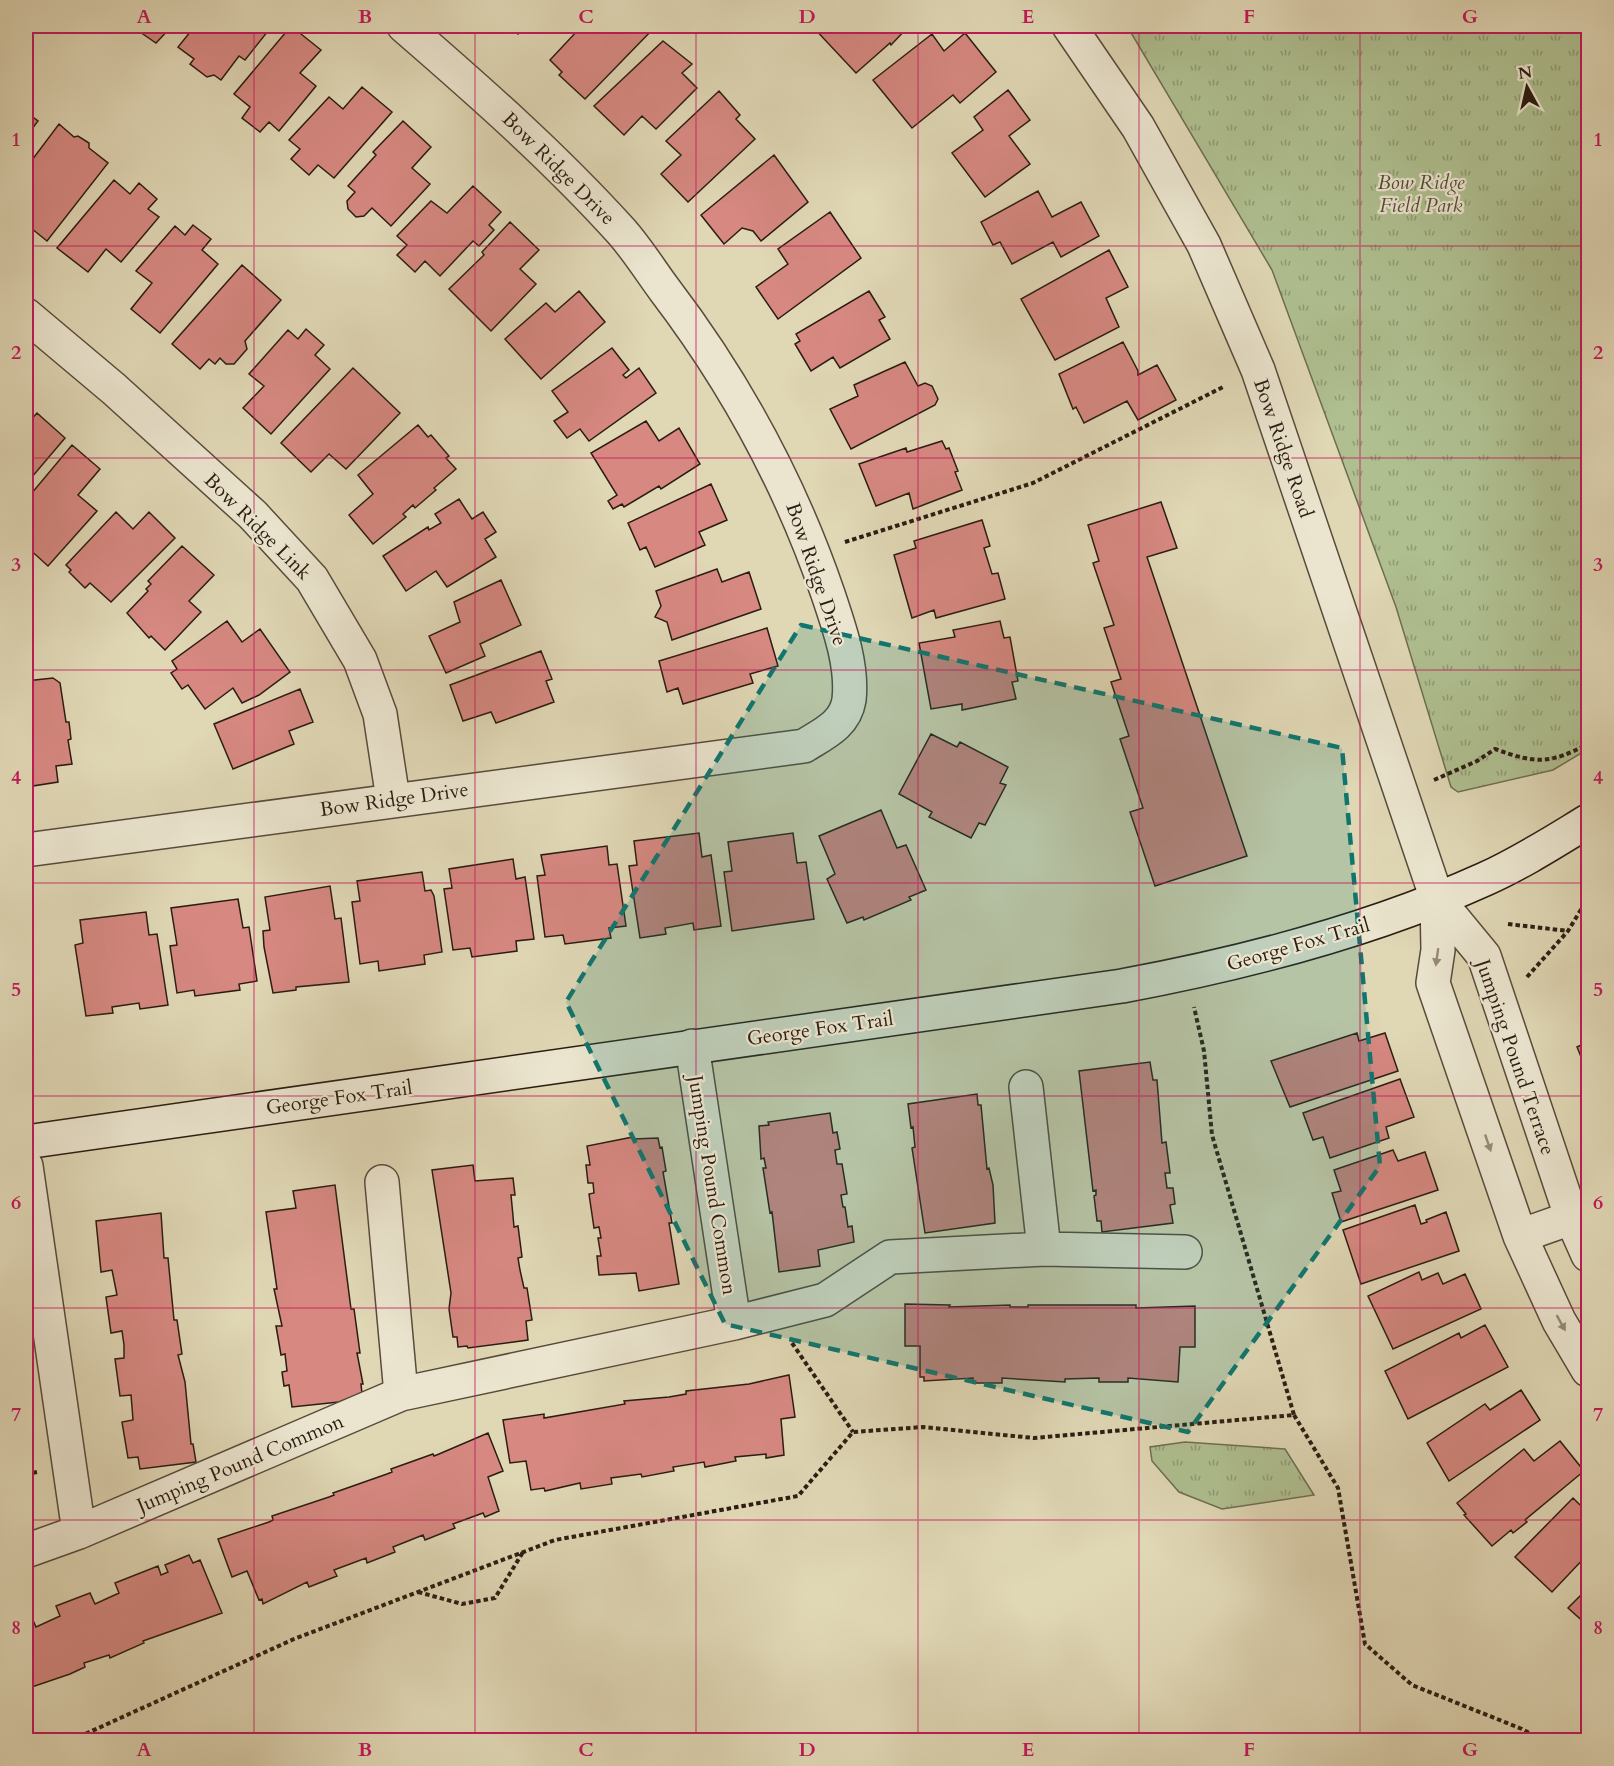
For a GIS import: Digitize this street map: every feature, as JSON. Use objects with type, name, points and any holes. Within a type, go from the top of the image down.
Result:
[{"type":"street","name":"Bow Ridge Drive","points":[[26,850],[393,799],[804,746],[838,725],[849,701],[842,636],[791,496],[747,413],[700,336],[622,232],[515,122],[405,26]]},
{"type":"street","name":"Bow Ridge Road","points":[[1069,26],[1138,127],[1204,245],[1258,370],[1437,899]]},
{"type":"street","name":"Bow Ridge Link","points":[[26,315],[114,389],[253,515],[312,579],[360,660],[368,681],[380,714],[393,799]]},
{"type":"street","name":"George Fox Trail","points":[[26,1142],[1122,986],[1187,974],[1344,933],[1437,899],[1487,879],[1588,821]]},
{"type":"street","name":"Jumping Pound Terrace","points":[[1437,899],[1484,956],[1580,1215],[1588,1255]]},
{"type":"street","points":[[1437,899],[1438,950],[1433,983],[1520,1236],[1559,1321],[1588,1370]]},
{"type":"street","name":"Jumping Pound Common","points":[[692,1046],[734,1323]]},
{"type":"street","points":[[1026,1087],[1044,1250]]},
{"type":"street","points":[[26,1166],[38,1336],[79,1532]]},
{"type":"street","points":[[382,1182],[401,1394]]},
{"type":"street","points":[[1520,1236],[1580,1215]]},
{"type":"street","name":"Jumping Pound Common","points":[[26,1551],[79,1532],[401,1394],[734,1323],[825,1300],[890,1257],[1044,1250],[1185,1252]]},
{"type":"path","points":[[841,544],[1033,483],[1223,387]]},
{"type":"path","points":[[1434,780],[1477,761],[1495,749],[1539,761],[1562,758],[1588,744]]},
{"type":"path","points":[[1501,1005],[1568,931],[1588,898]]},
{"type":"path","points":[[1508,924],[1568,931]]},
{"type":"path","points":[[1187,974],[1204,1051],[1212,1134],[1294,1415],[1338,1488],[1365,1644],[1412,1685],[1522,1729],[1542,1740]]},
{"type":"path","points":[[790,1340],[853,1432]]},
{"type":"path","points":[[72,1740],[294,1639],[555,1540],[798,1496],[853,1432],[923,1427],[1034,1438],[1294,1415]]},
{"type":"path","points":[[26,1474],[35,1472]]},
{"type":"path","points":[[417,1592],[462,1604],[495,1598],[524,1552]]},
{"type":"highlighted area","points":[[801,625],[1342,748],[1380,1166],[1188,1432],[725,1324],[566,1002]]},
{"type":"green space","name":"Bow Ridge Field Park","points":[[1127,26],[1588,26],[1588,749],[1553,770],[1458,792],[1451,787],[1396,607],[1272,270]]},
{"type":"green space","points":[[1185,1442],[1285,1449],[1314,1495],[1222,1509],[1179,1492],[1152,1461],[1150,1447]]},
{"type":"building","points":[[141,26],[172,26],[156,43],[137,30]]},
{"type":"building","points":[[195,26],[272,26],[245,60],[239,56],[221,80],[214,75],[207,77],[190,64],[194,59],[178,47]]},
{"type":"building","points":[[291,26],[321,50],[300,73],[316,86],[279,131],[269,122],[260,132],[242,118],[250,107],[234,94]]},
{"type":"building","points":[[507,26],[525,26],[518,34]]},
{"type":"building","points":[[525,26],[540,26],[533,33]]},
{"type":"building","points":[[574,26],[656,26],[585,99],[559,75],[562,72],[550,60],[579,29]]},
{"type":"building","points":[[812,26],[909,26],[891,45],[890,43],[856,73]]},
{"type":"building","points":[[965,33],[996,72],[960,103],[953,95],[912,128],[873,80],[932,34],[944,51]]},
{"type":"building","points":[[663,41],[692,64],[682,73],[697,88],[656,129],[642,116],[624,135],[594,106]]},
{"type":"building","points":[[362,87],[392,112],[334,178],[318,165],[309,175],[291,159],[300,149],[289,140],[329,97],[343,109]]},
{"type":"building","points":[[1008,90],[1030,120],[1009,136],[1030,164],[985,197],[952,153],[983,130],[974,117]]},
{"type":"building","points":[[719,91],[740,115],[736,119],[755,139],[688,202],[661,174],[681,155],[666,141]]},
{"type":"building","points":[[26,112],[38,121],[26,137]]},
{"type":"building","points":[[403,121],[431,147],[412,168],[430,184],[391,226],[372,208],[364,216],[356,217],[348,209],[347,201],[355,192],[348,186],[376,155],[373,152]]},
{"type":"building","points":[[59,124],[74,137],[78,136],[89,143],[89,148],[108,163],[47,241],[26,224],[26,204],[32,196],[26,192],[26,168]]},
{"type":"building","points":[[774,155],[808,202],[761,241],[753,231],[742,228],[724,244],[701,215]]},
{"type":"building","points":[[114,180],[130,194],[139,183],[157,199],[148,209],[159,217],[121,262],[106,249],[88,272],[57,248]]},
{"type":"building","points":[[473,186],[501,212],[489,225],[494,230],[479,246],[473,241],[440,276],[425,261],[415,272],[397,255],[407,245],[397,236],[431,201],[447,213]]},
{"type":"building","points":[[1038,191],[1052,217],[1081,202],[1099,236],[1061,257],[1053,242],[1012,264],[1000,242],[993,245],[981,222]]},
{"type":"building","points":[[830,212],[861,258],[778,319],[756,287],[788,264],[778,249]]},
{"type":"building","points":[[510,222],[539,250],[520,269],[536,284],[491,331],[449,289],[484,255],[482,252]]},
{"type":"building","points":[[193,225],[211,239],[202,250],[218,264],[160,333],[131,309],[152,283],[136,271],[175,226],[185,235]]},
{"type":"building","points":[[1109,250],[1128,287],[1106,298],[1119,327],[1055,360],[1021,299]]},
{"type":"building","points":[[242,265],[281,300],[245,341],[247,349],[234,364],[226,364],[220,358],[215,364],[209,359],[200,369],[172,344]]},
{"type":"building","points":[[579,291],[605,322],[541,379],[505,339],[546,303],[555,312]]},
{"type":"building","points":[[869,291],[885,317],[879,320],[890,339],[840,368],[833,357],[811,371],[795,344],[800,341],[796,334]]},
{"type":"building","points":[[306,329],[324,345],[315,355],[330,369],[271,434],[243,408],[264,386],[249,374],[288,330],[298,339]]},
{"type":"building","points":[[1123,342],[1138,375],[1157,365],[1176,400],[1138,420],[1127,401],[1084,423],[1076,407],[1073,409],[1059,374]]},
{"type":"building","points":[[612,348],[629,370],[623,375],[626,378],[639,368],[656,393],[589,441],[580,429],[567,438],[554,421],[568,412],[552,391]]},
{"type":"building","points":[[905,362],[918,386],[925,383],[932,386],[938,399],[935,405],[851,449],[830,409],[858,396],[854,385]]},
{"type":"building","points":[[353,368],[400,413],[346,469],[329,454],[311,472],[281,443]]},
{"type":"building","points":[[37,413],[65,438],[26,484],[26,425]]},
{"type":"building","points":[[646,421],[659,441],[679,428],[700,464],[661,489],[659,486],[624,507],[622,504],[613,509],[608,501],[617,495],[591,453]]},
{"type":"building","points":[[418,425],[428,437],[431,435],[449,456],[446,458],[456,469],[434,488],[436,490],[415,508],[413,505],[403,514],[406,517],[373,544],[349,515],[373,494],[358,475]]},
{"type":"building","points":[[942,441],[946,449],[949,448],[962,490],[913,509],[909,493],[876,506],[859,464],[906,448],[907,452]]},
{"type":"building","points":[[72,445],[100,469],[78,495],[97,511],[48,566],[26,546],[26,500]]},
{"type":"building","points":[[711,484],[727,520],[699,532],[705,545],[655,567],[646,547],[640,550],[628,523]]},
{"type":"building","points":[[459,499],[472,519],[483,512],[496,532],[485,539],[496,557],[447,587],[436,571],[406,591],[383,556],[428,527],[429,530],[441,523],[435,514]]},
{"type":"building","points":[[1161,502],[1177,548],[1147,557],[1247,856],[1155,886],[1130,812],[1143,808],[1120,739],[1129,736],[1111,682],[1121,679],[1104,628],[1114,625],[1093,563],[1099,561],[1088,525]]},
{"type":"building","points":[[116,512],[133,529],[149,512],[175,538],[111,602],[90,583],[85,588],[69,572],[71,570],[66,565]]},
{"type":"building","points":[[982,520],[990,546],[984,548],[992,574],[998,573],[1005,599],[936,618],[934,610],[912,618],[894,555],[916,548],[914,541]]},
{"type":"building","points":[[182,546],[214,575],[189,601],[201,612],[165,650],[151,636],[149,638],[127,613],[148,591],[146,589],[151,584],[148,581]]},
{"type":"building","points":[[717,569],[722,582],[749,572],[761,609],[672,640],[667,622],[655,617],[661,606],[656,591]]},
{"type":"building","points":[[501,580],[521,625],[480,644],[485,656],[446,673],[429,636],[460,622],[454,602]]},
{"type":"building","points":[[227,621],[242,642],[260,629],[290,672],[259,695],[242,703],[233,688],[205,709],[188,685],[182,689],[171,673],[177,669],[172,661]]},
{"type":"building","points":[[1000,621],[1004,638],[1010,637],[1018,681],[1012,682],[1016,699],[962,710],[962,704],[931,709],[919,643],[955,637],[953,630]]},
{"type":"building","points":[[767,628],[778,666],[750,674],[753,683],[683,704],[678,688],[667,692],[659,661]]},
{"type":"building","points":[[541,651],[552,679],[546,681],[554,702],[496,723],[491,712],[463,721],[450,685]]},
{"type":"building","points":[[53,678],[60,683],[66,722],[69,722],[71,739],[68,740],[72,764],[56,766],[58,782],[26,787],[26,681]]},
{"type":"building","points":[[300,689],[313,722],[289,731],[294,744],[233,769],[214,724]]},
{"type":"building","points":[[931,734],[957,747],[960,742],[1008,767],[1000,783],[1006,785],[985,825],[979,823],[971,838],[929,817],[932,812],[899,794]]},
{"type":"building","points":[[881,810],[897,848],[906,845],[926,890],[909,897],[911,900],[864,920],[863,917],[847,923],[827,879],[835,874],[819,836]]},
{"type":"building","points":[[699,833],[702,857],[711,855],[721,926],[694,930],[693,923],[665,928],[666,934],[640,938],[629,866],[637,865],[634,841]]},
{"type":"building","points":[[793,833],[797,863],[806,862],[814,919],[732,931],[724,872],[732,871],[728,842]]},
{"type":"building","points":[[607,846],[609,865],[617,864],[626,926],[609,928],[611,938],[565,944],[563,935],[545,937],[537,876],[545,875],[541,855]]},
{"type":"building","points":[[513,859],[516,879],[525,877],[534,939],[516,941],[517,951],[472,957],[470,948],[453,950],[444,889],[452,888],[449,869]]},
{"type":"building","points":[[422,872],[425,891],[431,890],[434,896],[442,952],[424,955],[425,964],[379,971],[378,961],[360,964],[352,902],[360,901],[357,881]]},
{"type":"building","points":[[330,886],[335,919],[341,918],[349,982],[296,987],[296,990],[273,993],[264,947],[263,931],[270,930],[265,897]]},
{"type":"building","points":[[238,899],[243,928],[249,927],[257,981],[239,984],[240,990],[195,996],[194,990],[177,993],[170,946],[177,945],[171,908]]},
{"type":"building","points":[[146,912],[149,935],[157,934],[168,1005],[140,1009],[139,1003],[112,1007],[113,1013],[86,1016],[75,945],[83,943],[80,920]]},
{"type":"building","points":[[1357,1033],[1359,1041],[1385,1033],[1398,1071],[1290,1107],[1271,1061]]},
{"type":"building","points":[[1588,1042],[1588,1074],[1577,1047]]},
{"type":"building","points":[[1150,1062],[1153,1080],[1157,1080],[1162,1143],[1166,1142],[1170,1173],[1165,1173],[1167,1188],[1173,1188],[1175,1204],[1170,1205],[1173,1223],[1102,1232],[1101,1221],[1097,1221],[1094,1196],[1096,1190],[1093,1191],[1079,1071]]},
{"type":"building","points":[[1400,1079],[1414,1117],[1386,1127],[1389,1138],[1330,1158],[1323,1137],[1313,1140],[1303,1113]]},
{"type":"building","points":[[977,1094],[978,1105],[981,1105],[987,1169],[989,1168],[993,1185],[995,1223],[925,1233],[912,1148],[915,1147],[913,1127],[911,1128],[908,1104]]},
{"type":"building","points":[[830,1113],[833,1133],[837,1132],[840,1149],[835,1150],[837,1164],[842,1164],[847,1194],[841,1195],[843,1207],[845,1207],[848,1227],[852,1226],[854,1242],[818,1250],[820,1266],[779,1272],[772,1212],[770,1213],[763,1168],[766,1168],[764,1158],[761,1159],[759,1126],[769,1125],[768,1122]]},
{"type":"building","points":[[633,1137],[633,1139],[658,1138],[660,1148],[662,1147],[666,1171],[663,1172],[672,1223],[669,1223],[679,1284],[639,1291],[636,1273],[599,1275],[597,1256],[601,1256],[598,1238],[601,1238],[599,1227],[594,1228],[589,1194],[594,1193],[593,1183],[588,1183],[586,1165],[590,1165],[587,1146]]},
{"type":"building","points":[[1393,1150],[1398,1161],[1425,1152],[1438,1190],[1341,1222],[1332,1193],[1341,1191],[1334,1170]]},
{"type":"building","points":[[473,1165],[475,1181],[513,1178],[515,1195],[511,1195],[514,1227],[518,1226],[522,1257],[518,1258],[524,1288],[527,1288],[532,1320],[526,1321],[528,1340],[468,1348],[467,1346],[458,1347],[457,1337],[453,1337],[449,1309],[451,1293],[432,1170]]},
{"type":"building","points":[[335,1185],[351,1309],[354,1309],[360,1353],[357,1353],[363,1384],[361,1384],[362,1394],[339,1402],[292,1407],[289,1385],[284,1386],[282,1372],[287,1371],[285,1354],[281,1355],[276,1326],[282,1326],[274,1289],[277,1289],[266,1212],[296,1208],[293,1191]]},
{"type":"building","points":[[1415,1205],[1421,1224],[1446,1212],[1459,1251],[1361,1284],[1343,1230]]},
{"type":"building","points":[[161,1213],[164,1258],[168,1258],[174,1320],[177,1320],[182,1354],[178,1355],[185,1382],[191,1444],[193,1444],[196,1462],[140,1469],[138,1457],[128,1458],[122,1422],[133,1420],[131,1395],[120,1396],[115,1359],[124,1358],[124,1345],[122,1331],[111,1333],[106,1297],[117,1295],[112,1270],[101,1272],[96,1221]]},
{"type":"building","points":[[1419,1272],[1422,1280],[1438,1273],[1443,1284],[1465,1274],[1481,1309],[1393,1349],[1368,1296]]},
{"type":"building","points":[[905,1304],[950,1305],[949,1307],[1195,1306],[1195,1347],[1180,1347],[1178,1382],[1128,1378],[1128,1382],[1099,1382],[1099,1378],[1065,1379],[1065,1382],[1002,1378],[1002,1383],[973,1383],[973,1378],[924,1381],[924,1377],[920,1377],[920,1346],[905,1346]]},
{"type":"building","points":[[1485,1325],[1508,1367],[1408,1419],[1385,1371],[1459,1333],[1461,1338]]},
{"type":"building","points":[[789,1375],[795,1417],[781,1419],[784,1455],[766,1458],[766,1454],[735,1457],[736,1461],[705,1467],[704,1462],[673,1467],[674,1471],[642,1477],[641,1474],[611,1478],[612,1484],[581,1489],[580,1483],[545,1491],[544,1488],[531,1490],[526,1461],[510,1463],[503,1420],[544,1414],[544,1418],[625,1404],[624,1401],[669,1397],[686,1394],[686,1391],[749,1384]]},
{"type":"building","points":[[1521,1390],[1540,1420],[1449,1481],[1427,1443],[1485,1404],[1490,1410]]},
{"type":"building","points":[[26,1406],[28,1406],[32,1432],[29,1432],[33,1460],[26,1461]]},
{"type":"building","points":[[488,1433],[503,1471],[488,1477],[499,1511],[485,1517],[483,1513],[453,1524],[455,1528],[425,1540],[423,1535],[393,1547],[395,1552],[367,1563],[366,1558],[334,1570],[337,1576],[309,1587],[307,1582],[263,1604],[262,1599],[259,1600],[247,1571],[232,1577],[218,1539],[269,1522],[273,1520],[272,1516],[329,1497],[334,1495],[333,1493],[392,1472],[391,1469],[433,1454],[434,1456]]},
{"type":"building","points":[[1560,1441],[1584,1471],[1525,1520],[1527,1522],[1513,1533],[1511,1530],[1492,1546],[1464,1515],[1466,1514],[1457,1503],[1524,1449],[1534,1461]]},
{"type":"building","points":[[1573,1498],[1584,1509],[1588,1504],[1588,1554],[1552,1592],[1515,1557]]},
{"type":"building","points":[[189,1555],[193,1563],[200,1560],[222,1613],[143,1641],[144,1643],[110,1658],[109,1655],[84,1663],[85,1667],[70,1674],[26,1689],[26,1620],[32,1618],[36,1627],[60,1616],[56,1606],[90,1593],[95,1604],[119,1593],[115,1583],[158,1566],[161,1575],[168,1572],[165,1565]]},
{"type":"building","points":[[1588,1588],[1588,1621],[1586,1624],[1568,1608]]}]
